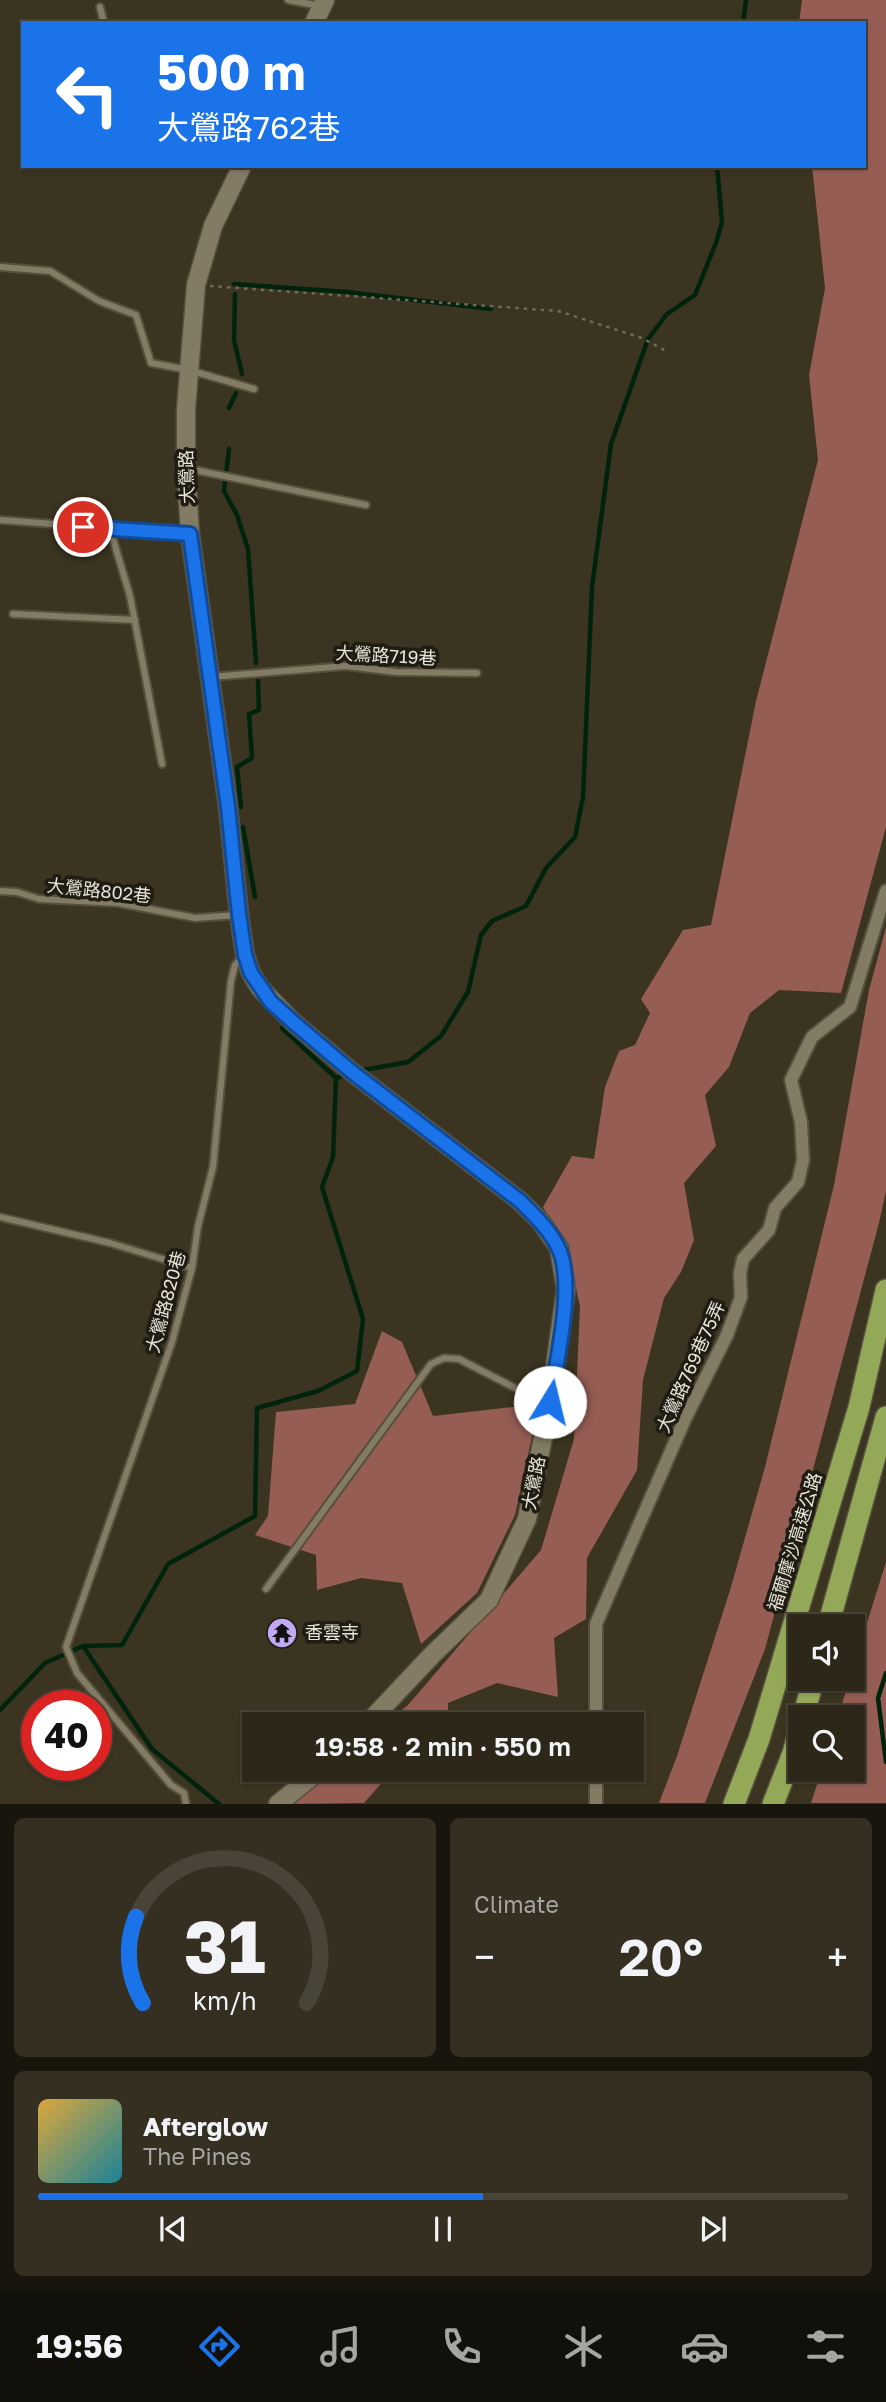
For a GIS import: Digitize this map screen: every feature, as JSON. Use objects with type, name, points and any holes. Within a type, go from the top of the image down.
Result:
[{"type":"highway","name":"福爾摩沙高速公路","points":[[734,1804],[759,1739],[859,1407],[886,1290]]},
{"type":"highway","points":[[831,1614],[886,1418]]},
{"type":"highway","points":[[773,1804],[788,1766]]},
{"type":"street","points":[[315,21],[323,3]]},
{"type":"street","name":"大鶯路","points":[[241,168],[213,226],[196,285],[186,410],[186,468],[190,534],[228,807],[245,955],[251,973],[271,1002],[352,1072],[520,1201],[541,1222],[559,1248],[566,1289],[550,1402],[527,1519],[489,1600],[378,1712]]},
{"type":"street","name":"大鶯路769巷75弄","points":[[596,1712],[596,1625],[685,1419],[727,1335],[741,1297],[740,1273],[743,1259],[769,1230],[775,1208],[798,1182],[803,1160],[801,1122],[791,1080],[812,1037],[850,1007],[886,891]]},
{"type":"street","points":[[278,1804],[305,1782]]},
{"type":"street","points":[[596,1782],[596,1804]]},
{"type":"lane","points":[[288,0],[323,3]]},
{"type":"lane","points":[[100,7],[104,21]]},
{"type":"lane","points":[[0,267],[50,271],[99,301],[136,315],[151,363],[189,370],[254,389]]},
{"type":"lane","points":[[186,468],[366,505]]},
{"type":"lane","points":[[0,520],[190,534]]},
{"type":"lane","points":[[110,529],[135,620],[162,764]]},
{"type":"lane","points":[[13,614],[135,620]]},
{"type":"lane","name":"大鶯路719巷","points":[[209,677],[346,666],[396,672],[477,673]]},
{"type":"lane","name":"大鶯路802巷","points":[[0,891],[17,892],[39,899],[118,903],[195,918],[239,914]]},
{"type":"lane","name":"大鶯路820巷","points":[[186,1804],[184,1793],[171,1785],[77,1673],[66,1647],[172,1342],[192,1268],[198,1226],[213,1167],[231,981],[235,965],[245,955]]},
{"type":"lane","points":[[0,1217],[110,1243],[192,1268]]},
{"type":"lane","points":[[266,1589],[431,1364],[444,1358],[459,1359],[550,1402]]},
{"type":"path","points":[[196,285],[558,312],[644,339],[666,351]]},
{"type":"shaded area","points":[[802,0],[886,0],[886,827],[841,993],[779,990],[750,1013],[729,1067],[705,1095],[716,1146],[684,1183],[694,1240],[681,1272],[664,1298],[643,1380],[637,1470],[587,1558],[586,1619],[554,1638],[558,1697],[497,1683],[448,1703],[448,1712],[400,1712],[541,1550],[574,1439],[580,1307],[567,1247],[543,1207],[572,1156],[594,1159],[605,1087],[619,1051],[635,1045],[650,1013],[641,999],[683,930],[711,925],[756,701],[818,460],[809,375],[825,288],[812,168],[866,168],[866,21],[799,21]]},
{"type":"shaded area","points":[[886,927],[886,1191],[879,1223],[765,1649],[705,1803],[659,1803],[677,1756],[731,1587],[765,1467],[834,1185],[869,990]]},
{"type":"shaded area","points":[[382,1331],[402,1342],[433,1416],[539,1404],[515,1515],[477,1593],[421,1644],[402,1583],[361,1578],[317,1590],[316,1555],[255,1535],[268,1516],[276,1412],[355,1404]]},
{"type":"shaded area","points":[[886,1562],[886,1803],[811,1803],[818,1782],[865,1782],[865,1705],[842,1705],[846,1691],[865,1691],[865,1629]]},
{"type":"shaded area","points":[[312,1782],[383,1782],[364,1803],[285,1804]]},
{"type":"waterway","points":[[743,21],[746,0]]},
{"type":"waterway","points":[[358,1071],[408,1062],[441,1036],[468,992],[481,935],[492,921],[526,906],[546,868],[575,837],[583,797],[592,587],[611,444],[648,339],[667,314],[695,295],[716,243],[722,222],[717,168]]},
{"type":"waterway","points":[[234,284],[347,292],[491,309]]},
{"type":"waterway","points":[[235,294],[234,340],[242,374]]},
{"type":"waterway","points":[[229,408],[236,393]]},
{"type":"waterway","points":[[229,449],[224,491],[237,515],[248,549],[256,663]]},
{"type":"waterway","points":[[241,807],[237,767],[252,758],[249,714],[259,710],[258,681]]},
{"type":"waterway","points":[[243,827],[255,897]]},
{"type":"waterway","points":[[282,1028],[336,1078]]},
{"type":"waterway","points":[[0,1710],[45,1663],[83,1646],[122,1645],[168,1564],[255,1516],[257,1408],[318,1391],[357,1371],[363,1319],[322,1187],[333,1157],[336,1078],[347,1075]]},
{"type":"waterway","points":[[83,1646],[152,1749],[219,1804]]},
{"type":"waterway","points":[[886,1673],[878,1698],[886,1762]]},
{"type":"place","name":"香雲寺","points":[[282,1633]]},
{"type":"route","points":[[83,527],[190,534],[228,807],[239,914],[245,955],[251,973],[271,1002],[293,1022],[352,1072],[520,1201],[541,1222],[559,1248],[566,1289],[550,1402]]}]
